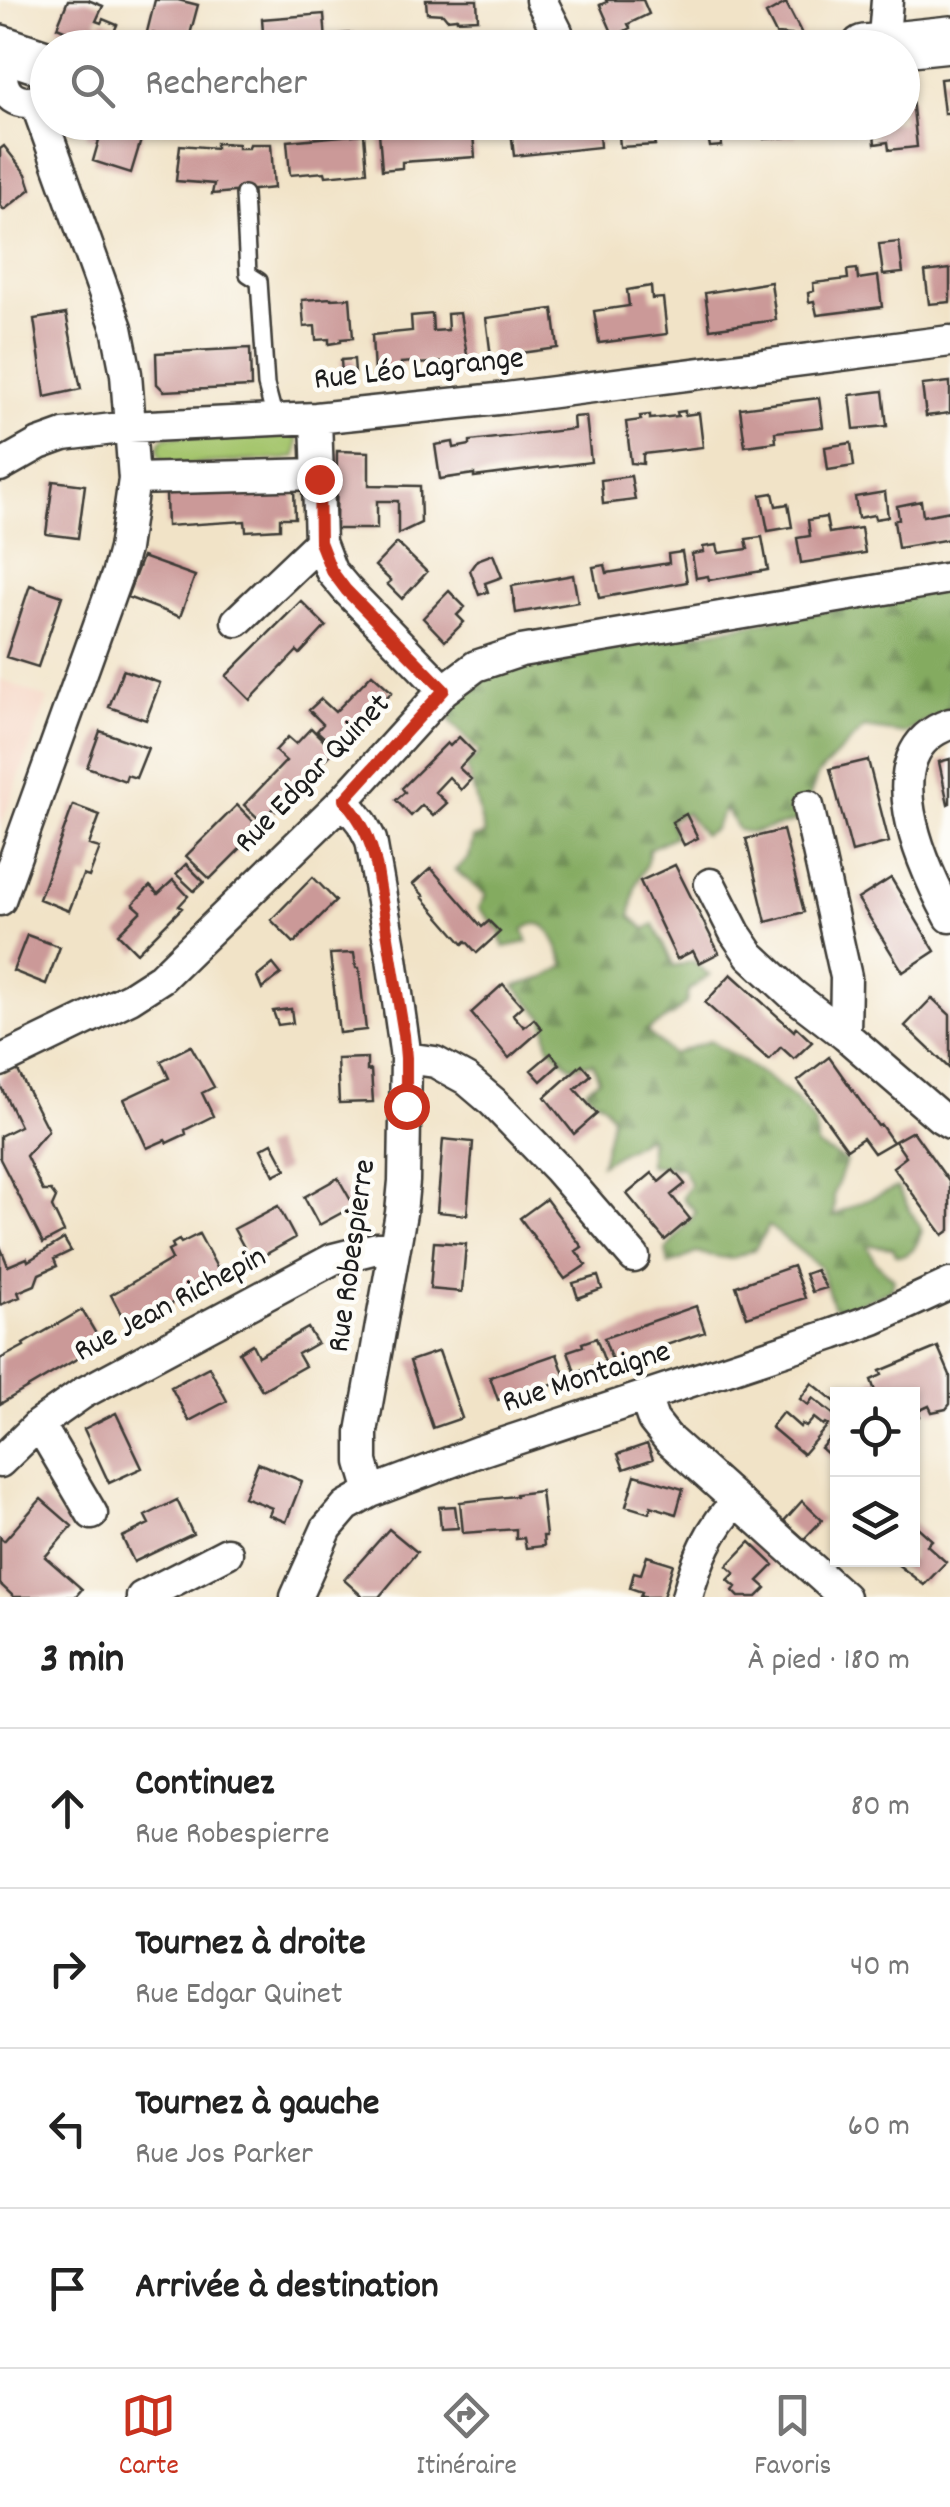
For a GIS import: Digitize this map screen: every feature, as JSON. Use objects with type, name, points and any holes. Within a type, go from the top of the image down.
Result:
[{"type":"main road","points":[[920,42],[950,40]]},
{"type":"street","points":[[541,0],[556,30]]},
{"type":"street","points":[[882,30],[886,0]]},
{"type":"street","points":[[0,900],[118,575],[134,479],[126,374],[117,328],[44,140]]},
{"type":"street","name":"Rue Léo Lagrange","points":[[0,466],[51,439],[129,427],[316,418],[507,398],[950,341]]},
{"type":"street","points":[[316,418],[320,542],[331,570],[444,690]]},
{"type":"street","points":[[134,479],[318,474]]},
{"type":"street","points":[[236,621],[320,542]]},
{"type":"street","name":"Rue Edgar Quinet","points":[[0,1061],[130,998],[161,978],[344,800],[444,690],[476,666],[522,651],[950,578]]},
{"type":"street","points":[[950,724],[928,734],[918,744],[908,777],[911,818],[921,856],[950,917]]},
{"type":"street","name":"Rue Robespierre","points":[[344,800],[371,840],[406,1058],[404,1181],[362,1432],[362,1462],[371,1492]]},
{"type":"street","points":[[808,806],[846,977],[845,1035]]},
{"type":"street","points":[[710,884],[743,947],[793,996],[950,1123]]},
{"type":"street","points":[[406,1058],[450,1068],[479,1090],[557,1168],[634,1258]]},
{"type":"street","name":"Rue Jean Richepin","points":[[0,1462],[39,1424],[83,1392],[332,1260],[376,1248],[394,1248]]},
{"type":"street","name":"Rue Montaigne","points":[[296,1597],[327,1528],[346,1506],[371,1492],[477,1452],[847,1329],[950,1284]]},
{"type":"street","points":[[645,1397],[660,1431],[844,1597]]},
{"type":"street","points":[[39,1424],[92,1514]]},
{"type":"street","points":[[687,1597],[708,1538],[738,1502]]},
{"type":"street","points":[[142,1597],[227,1553]]},
{"type":"lane","points":[[244,194],[248,274],[259,281],[266,385],[275,419]]},
{"type":"shaded area","points":[[0,679],[48,699],[0,829]]},
{"type":"green space","points":[[290,431],[298,440],[296,456],[286,459],[173,465],[159,454],[165,437]]},
{"type":"green space","points":[[950,589],[950,713],[935,716],[905,734],[864,728],[818,774],[801,820],[751,833],[738,830],[725,808],[714,829],[703,835],[686,812],[670,820],[675,836],[649,849],[647,863],[635,886],[630,916],[645,929],[654,924],[674,967],[693,961],[709,975],[688,991],[686,1003],[673,1015],[646,1031],[672,1054],[710,1041],[782,1089],[814,1123],[817,1146],[846,1161],[834,1194],[834,1216],[897,1187],[922,1231],[918,1241],[914,1249],[902,1255],[896,1255],[893,1248],[867,1245],[875,1262],[894,1279],[892,1289],[841,1311],[833,1306],[820,1267],[769,1226],[755,1249],[731,1259],[696,1253],[669,1265],[666,1250],[696,1212],[682,1198],[690,1184],[682,1168],[649,1165],[649,1136],[601,1164],[612,1117],[604,1105],[585,1091],[599,1079],[593,1063],[571,1067],[549,1047],[544,1018],[515,986],[544,978],[565,966],[555,941],[546,927],[539,924],[523,930],[528,942],[504,947],[502,933],[479,908],[486,895],[455,870],[469,858],[473,838],[485,835],[466,767],[480,753],[446,714],[480,674],[490,670]]},
{"type":"building","points":[[68,0],[88,0],[103,6],[96,21],[101,23],[103,19],[117,25],[115,30],[57,27]]},
{"type":"building","points":[[155,0],[198,5],[191,30],[148,30]]},
{"type":"building","points":[[426,0],[477,0],[478,19],[447,19],[443,14],[427,13]]},
{"type":"building","points":[[643,0],[649,14],[628,24],[626,30],[611,30],[600,5]]},
{"type":"building","points":[[786,3],[800,30],[774,30],[766,14]]},
{"type":"building","points":[[324,14],[325,30],[263,30],[262,19]]},
{"type":"building","points":[[950,78],[950,113],[944,113],[940,79]]},
{"type":"building","points":[[99,140],[141,140],[131,173],[93,161]]},
{"type":"building","points":[[364,140],[367,172],[290,175],[287,141]]},
{"type":"building","points":[[380,140],[473,140],[475,157],[402,162],[402,168],[382,170]]},
{"type":"building","points":[[512,140],[599,140],[600,147],[514,156]]},
{"type":"building","points":[[619,140],[665,140],[654,141],[655,145],[620,147]]},
{"type":"building","points":[[709,140],[721,140],[722,146],[710,147]]},
{"type":"building","points":[[875,140],[916,140],[917,147],[889,150],[888,142],[875,144]]},
{"type":"building","points":[[216,143],[238,144],[238,148],[271,144],[274,188],[212,194],[214,184],[176,181],[180,145],[216,148]]},
{"type":"building","points":[[4,146],[26,174],[31,189],[4,210],[0,205],[0,149]]},
{"type":"building","points":[[899,242],[903,273],[883,275],[879,244]]},
{"type":"building","points":[[857,269],[858,279],[878,276],[882,307],[817,315],[814,301],[809,302],[813,283],[848,279],[847,270]]},
{"type":"building","points":[[950,269],[950,302],[929,304],[925,272]]},
{"type":"building","points":[[771,282],[776,320],[710,329],[705,293]]},
{"type":"building","points":[[651,286],[652,299],[663,298],[667,334],[599,343],[594,311],[629,306],[627,290]]},
{"type":"building","points":[[350,298],[353,338],[329,344],[329,339],[316,340],[315,326],[304,327],[302,300]]},
{"type":"building","points":[[553,309],[558,348],[491,357],[486,318]]},
{"type":"building","points":[[460,313],[468,361],[401,363],[401,368],[392,369],[393,372],[374,374],[372,335],[412,331],[411,316],[432,314],[433,331],[448,330],[447,314]]},
{"type":"building","points":[[66,314],[81,389],[45,397],[34,319]]},
{"type":"building","points":[[250,348],[251,387],[164,391],[157,384],[156,353]]},
{"type":"building","points":[[354,359],[355,373],[342,374],[341,360]]},
{"type":"building","points":[[950,382],[950,413],[926,416],[922,385]]},
{"type":"building","points":[[883,391],[887,426],[854,429],[850,395]]},
{"type":"building","points":[[819,398],[823,427],[775,432],[776,442],[745,446],[740,408]]},
{"type":"building","points":[[685,411],[685,415],[699,413],[703,447],[643,454],[643,464],[631,463],[626,422],[641,420],[640,416],[678,416],[677,412]]},
{"type":"building","points":[[586,416],[591,462],[440,479],[435,445],[453,442],[454,448],[470,445],[470,441],[574,429],[573,417]]},
{"type":"building","points":[[851,443],[854,466],[828,470],[825,447]]},
{"type":"building","points":[[337,451],[369,452],[369,485],[420,486],[421,523],[398,534],[398,501],[377,501],[377,529],[336,529]]},
{"type":"building","points":[[631,476],[635,500],[603,504],[601,480]]},
{"type":"building","points":[[53,481],[85,485],[78,538],[46,534]]},
{"type":"building","points":[[294,488],[295,518],[280,518],[280,529],[246,531],[245,521],[167,526],[166,494]]},
{"type":"building","points":[[885,492],[888,517],[858,518],[855,497]]},
{"type":"building","points":[[773,493],[776,506],[788,504],[792,527],[768,531],[761,495]]},
{"type":"building","points":[[921,501],[923,516],[950,511],[950,539],[898,548],[894,521],[899,519],[897,506]]},
{"type":"building","points":[[826,517],[829,533],[861,528],[865,553],[801,563],[797,538],[810,536],[808,520]]},
{"type":"building","points":[[762,537],[768,570],[709,580],[708,576],[696,578],[692,554],[704,552],[703,547],[717,545],[719,553],[748,549],[746,539]]},
{"type":"building","points":[[397,543],[427,572],[402,599],[375,566]]},
{"type":"building","points":[[682,552],[687,582],[599,598],[593,567],[605,565],[607,573],[669,563],[668,554]]},
{"type":"building","points":[[493,554],[502,577],[485,583],[488,592],[479,595],[470,570],[477,560]]},
{"type":"building","points":[[142,557],[195,576],[180,617],[127,597]]},
{"type":"building","points":[[573,575],[578,602],[516,613],[512,586]]},
{"type":"building","points":[[30,585],[62,596],[38,667],[6,657]]},
{"type":"building","points":[[449,591],[465,607],[457,615],[464,622],[445,641],[423,618]]},
{"type":"building","points":[[301,601],[326,626],[250,700],[226,676]]},
{"type":"building","points":[[123,670],[160,683],[146,720],[109,707]]},
{"type":"building","points":[[372,674],[392,692],[336,748],[317,731],[323,724],[309,710],[321,699],[335,712]]},
{"type":"building","points":[[311,728],[334,751],[276,811],[273,808],[261,821],[244,805],[286,761],[275,751],[288,737],[296,744]]},
{"type":"building","points":[[100,731],[148,748],[136,778],[127,775],[125,781],[87,767]]},
{"type":"building","points":[[459,737],[474,752],[459,768],[471,779],[461,790],[449,777],[435,792],[447,803],[433,816],[422,805],[411,816],[396,800],[405,792],[402,788],[447,743],[450,746]]},
{"type":"building","points":[[950,759],[950,803],[948,804],[939,762]]},
{"type":"building","points":[[868,760],[889,842],[852,852],[830,769]]},
{"type":"building","points":[[73,805],[100,815],[89,845],[100,848],[89,877],[83,875],[69,911],[39,899]]},
{"type":"building","points":[[237,805],[257,825],[249,834],[252,837],[210,879],[186,856]]},
{"type":"building","points":[[686,814],[698,838],[684,845],[672,822]]},
{"type":"building","points":[[783,830],[804,912],[766,922],[746,839]]},
{"type":"building","points":[[186,864],[204,882],[194,891],[176,874]]},
{"type":"building","points":[[675,865],[719,953],[699,963],[693,951],[677,959],[640,881]]},
{"type":"building","points":[[431,868],[482,927],[489,921],[500,932],[477,953],[466,941],[463,944],[413,884]]},
{"type":"building","points":[[313,877],[336,901],[294,943],[271,920]]},
{"type":"building","points":[[891,878],[935,951],[903,972],[858,899]]},
{"type":"building","points":[[173,880],[188,896],[179,906],[182,908],[137,953],[118,934],[141,911],[133,904],[150,886],[158,894]]},
{"type":"building","points":[[27,935],[60,947],[46,984],[13,971]]},
{"type":"building","points":[[354,953],[366,1030],[339,1033],[330,954]]},
{"type":"building","points":[[273,964],[281,974],[262,989],[257,977]]},
{"type":"building","points":[[731,974],[794,1031],[796,1027],[812,1042],[794,1059],[781,1047],[769,1060],[705,1003]]},
{"type":"building","points":[[503,984],[522,1006],[514,1016],[524,1027],[534,1019],[542,1029],[509,1058],[471,1013]]},
{"type":"building","points":[[932,998],[950,1015],[950,1069],[905,1026]]},
{"type":"building","points":[[291,1009],[293,1023],[278,1025],[273,1011]]},
{"type":"building","points":[[191,1046],[214,1087],[202,1093],[213,1116],[185,1130],[186,1134],[147,1148],[124,1099],[169,1078],[161,1061]]},
{"type":"building","points":[[551,1053],[560,1064],[541,1081],[531,1070]]},
{"type":"building","points":[[829,1057],[893,1142],[874,1153],[863,1138],[847,1149],[798,1081]]},
{"type":"building","points":[[367,1058],[373,1102],[339,1103],[337,1059]]},
{"type":"building","points":[[582,1064],[591,1075],[575,1089],[597,1114],[574,1134],[545,1097]]},
{"type":"building","points":[[17,1069],[48,1130],[26,1156],[43,1191],[51,1191],[56,1198],[52,1207],[64,1232],[43,1243],[0,1159],[0,1136],[20,1126],[0,1085],[0,1077]]},
{"type":"building","points":[[913,1131],[950,1183],[950,1230],[943,1235],[893,1167],[906,1157],[895,1141]]},
{"type":"building","points":[[443,1139],[473,1142],[467,1215],[437,1212]]},
{"type":"building","points":[[272,1143],[286,1169],[274,1175],[261,1149]]},
{"type":"building","points":[[673,1170],[685,1184],[671,1195],[690,1219],[665,1240],[627,1194],[652,1173],[659,1182]]},
{"type":"building","points":[[338,1178],[354,1206],[319,1225],[304,1197]]},
{"type":"building","points":[[546,1199],[582,1247],[576,1251],[586,1265],[565,1279],[520,1218]]},
{"type":"building","points":[[278,1206],[295,1238],[252,1262],[234,1229]]},
{"type":"building","points":[[199,1234],[222,1277],[128,1327],[111,1295],[172,1259],[168,1251],[174,1248],[172,1244]]},
{"type":"building","points":[[64,1239],[71,1251],[54,1259],[57,1266],[39,1274],[35,1285],[18,1292],[20,1297],[0,1305],[0,1246],[8,1266],[27,1258],[28,1261]]},
{"type":"building","points":[[434,1242],[466,1244],[462,1292],[430,1289]]},
{"type":"building","points":[[793,1266],[805,1298],[747,1317],[736,1286]]},
{"type":"building","points":[[816,1270],[826,1288],[812,1292],[805,1274]]},
{"type":"building","points":[[598,1276],[602,1289],[578,1298],[573,1283]]},
{"type":"building","points":[[696,1306],[705,1332],[613,1363],[604,1338]]},
{"type":"building","points":[[82,1310],[102,1344],[0,1404],[0,1359]]},
{"type":"building","points":[[308,1328],[317,1343],[298,1354],[305,1366],[262,1390],[239,1352],[252,1344],[258,1356]]},
{"type":"building","points":[[596,1338],[605,1362],[575,1372],[568,1351]]},
{"type":"building","points":[[938,1347],[950,1375],[950,1404],[932,1412],[929,1406],[920,1410],[920,1387],[874,1387],[871,1380],[882,1375],[880,1371]]},
{"type":"building","points":[[439,1351],[462,1418],[433,1428],[410,1361]]},
{"type":"building","points":[[557,1354],[566,1380],[513,1399],[512,1395],[498,1400],[490,1377]]},
{"type":"building","points":[[209,1367],[227,1401],[189,1421],[171,1387]]},
{"type":"building","points":[[812,1383],[830,1398],[830,1412],[813,1398],[808,1405],[800,1399]]},
{"type":"building","points":[[783,1412],[800,1427],[806,1427],[814,1418],[828,1425],[803,1454],[771,1427]]},
{"type":"building","points":[[116,1413],[142,1468],[109,1483],[84,1429]]},
{"type":"building","points":[[830,1438],[830,1456],[821,1448]]},
{"type":"building","points":[[647,1444],[653,1459],[624,1469],[618,1454]]},
{"type":"building","points":[[258,1463],[302,1481],[286,1522],[269,1515],[272,1508],[244,1497]]},
{"type":"building","points":[[635,1475],[683,1489],[676,1514],[651,1506],[649,1513],[626,1506]]},
{"type":"building","points":[[541,1491],[544,1546],[526,1548],[524,1538],[516,1539],[516,1529],[463,1533],[460,1502]]},
{"type":"building","points":[[41,1499],[72,1526],[45,1557],[82,1589],[75,1597],[14,1597],[0,1584],[0,1537],[4,1541]]},
{"type":"building","points":[[177,1500],[193,1534],[134,1562],[122,1537],[149,1524],[145,1516]]},
{"type":"building","points":[[802,1501],[822,1520],[804,1539],[784,1521]]},
{"type":"building","points":[[455,1506],[458,1528],[441,1529],[439,1507]]},
{"type":"building","points":[[389,1529],[417,1552],[379,1597],[363,1597],[344,1580]]},
{"type":"building","points":[[920,1529],[932,1540],[927,1545],[946,1562],[924,1585],[901,1567],[920,1567]]},
{"type":"building","points":[[750,1542],[774,1565],[758,1581],[766,1588],[757,1597],[739,1597],[728,1580],[735,1573],[727,1566]]},
{"type":"building","points":[[647,1556],[673,1564],[663,1597],[640,1597],[642,1592],[630,1588],[634,1572],[641,1574]]},
{"type":"route","points":[[319,479],[320,542],[331,570],[444,690],[344,800],[371,840],[376,864],[404,1035],[406,1106]]}]
